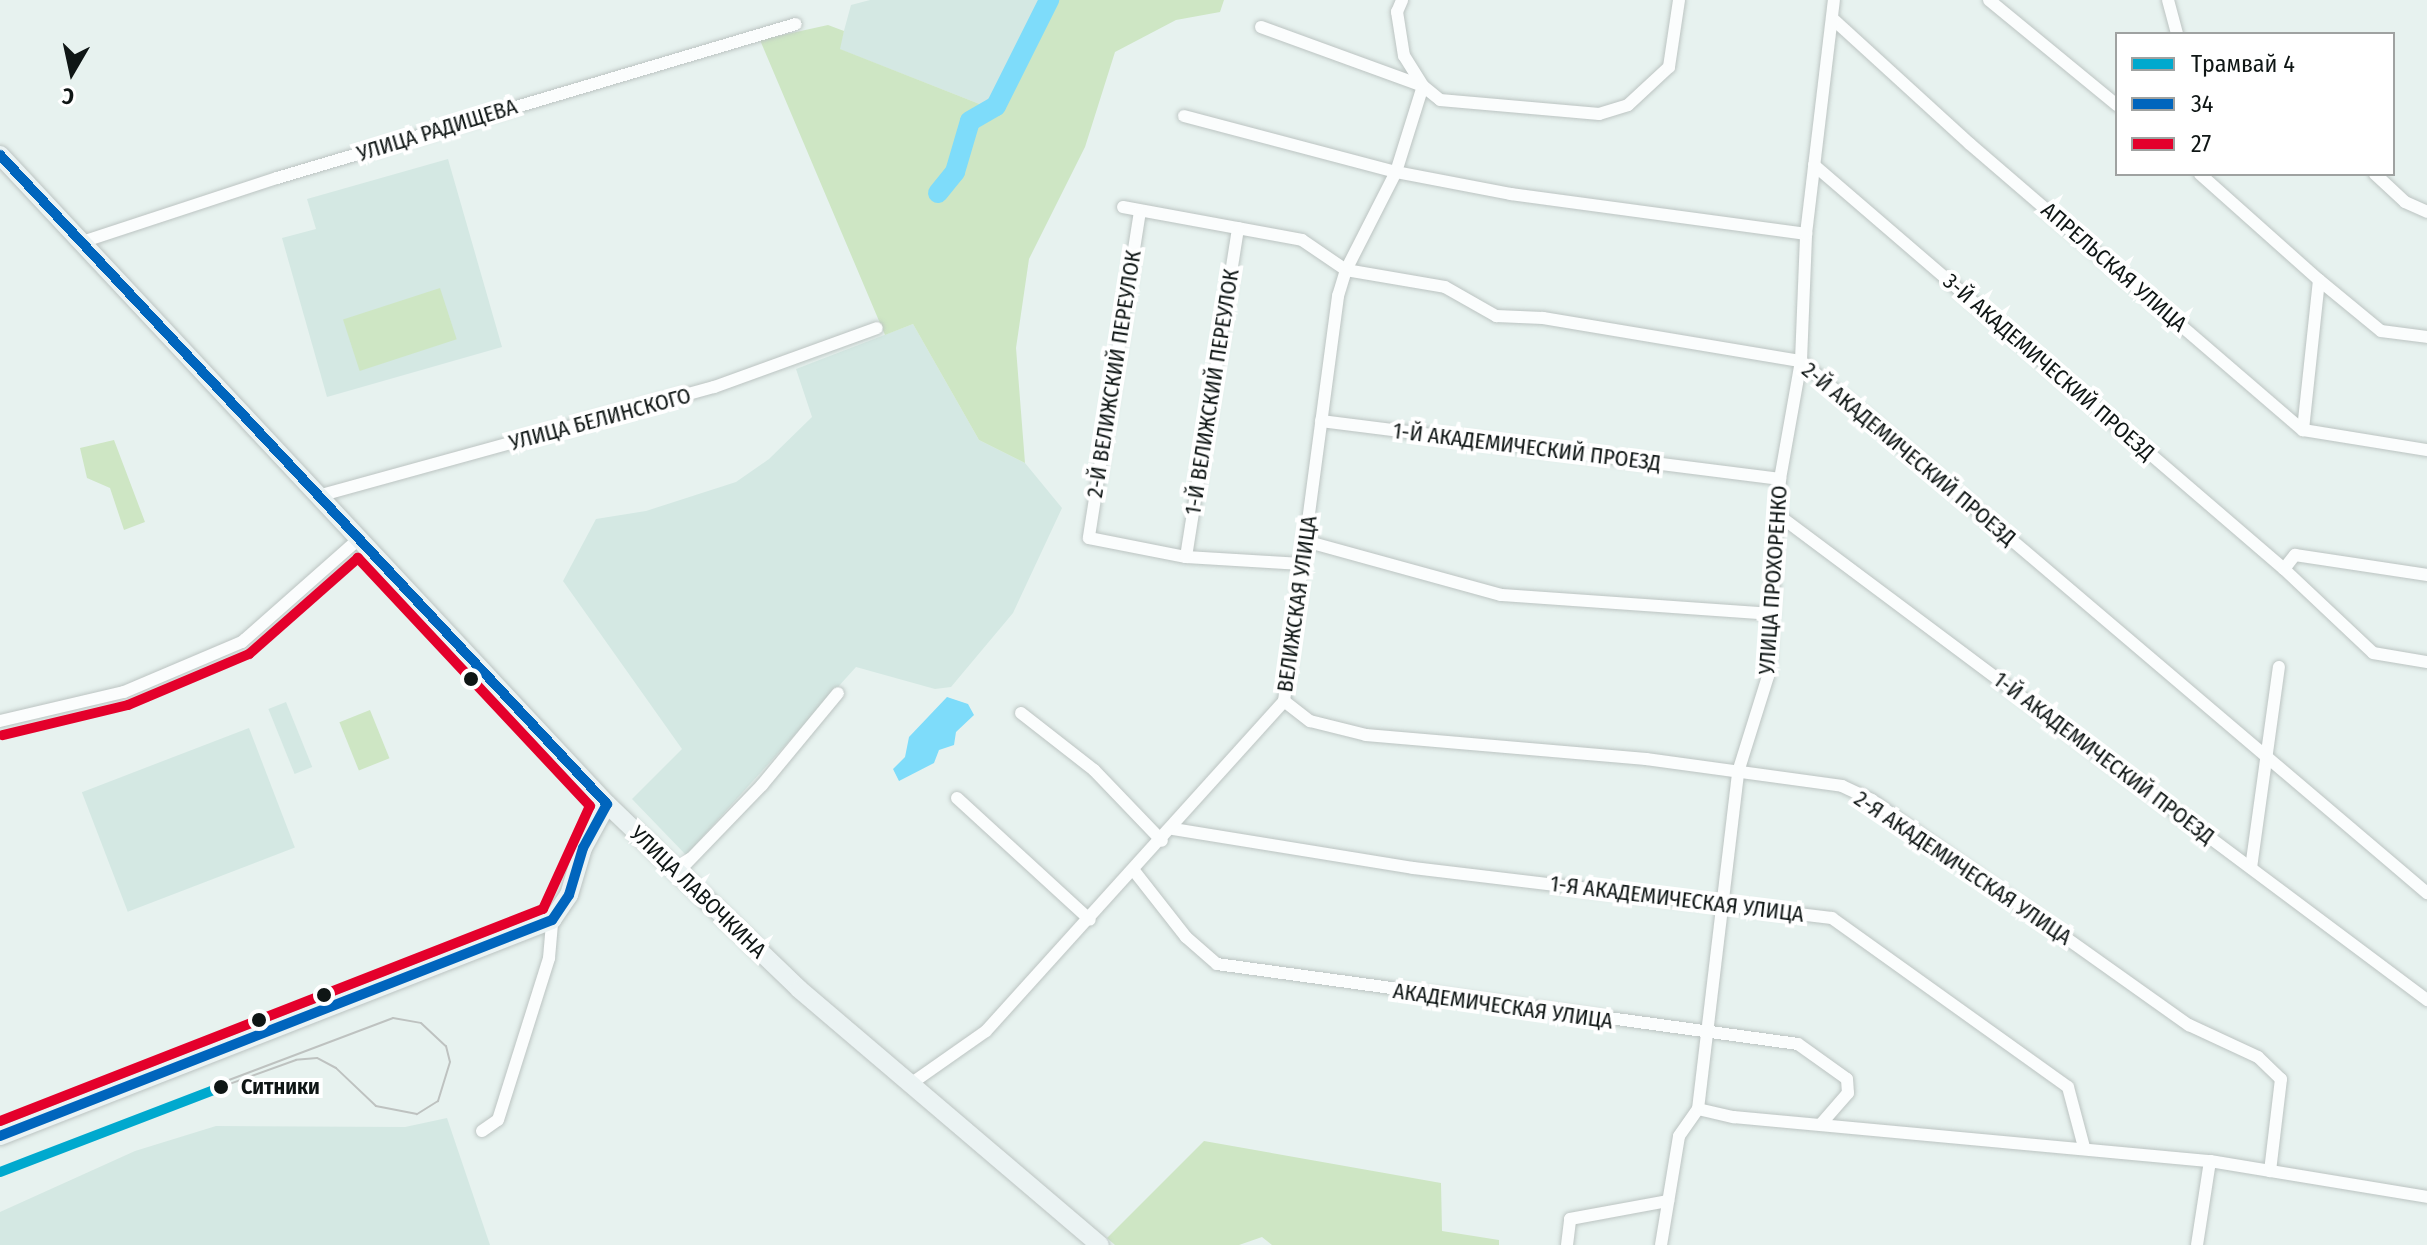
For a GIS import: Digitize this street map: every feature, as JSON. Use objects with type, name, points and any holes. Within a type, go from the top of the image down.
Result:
[{"type":"main road","name":"УЛИЦА ЛАВОЧКИНА","points":[[0,155],[6,173],[82,242],[607,804],[799,989],[1100,1245]]},
{"type":"main road","points":[[0,1136],[84,1095],[552,920],[569,895],[583,848],[607,804]]},
{"type":"street","points":[[1402,0],[1397,12],[1404,56],[1423,86],[1440,100],[1599,114],[1628,105],[1669,67],[1679,0]]},
{"type":"street","name":"УЛИЦА ПРОХОРЕНКО","points":[[1661,1245],[1679,1136],[1698,1109],[1738,772],[1768,676],[1770,614],[1781,517],[1780,479],[1801,361],[1806,234],[1834,0]]},
{"type":"street","points":[[1989,0],[2115,103]]},
{"type":"street","points":[[2168,0],[2176,32]]},
{"type":"street","name":"АПРЕЛЬСКАЯ УЛИЦА","points":[[1833,19],[1970,144],[2303,430]]},
{"type":"street","name":"УЛИЦА РАДИЩЕВА","points":[[82,242],[277,178],[796,24]]},
{"type":"street","points":[[1261,27],[1423,86]]},
{"type":"street","name":"ВЕЛИЖСКАЯ УЛИЦА","points":[[912,1083],[986,1031],[1135,872],[1284,701],[1321,421],[1346,270],[1396,172],[1423,86]]},
{"type":"street","points":[[1184,116],[1396,172],[1525,197],[1806,234]]},
{"type":"street","name":"3-Й АКАДЕМИЧЕСКИЙ ПРОЕЗД","points":[[1814,165],[2284,569],[2373,653],[2427,662]]},
{"type":"street","points":[[2202,176],[2381,331],[2427,337]]},
{"type":"street","points":[[2377,176],[2405,202],[2427,212]]},
{"type":"street","points":[[1123,207],[1302,240],[1346,270]]},
{"type":"street","name":"2-Й ВЕЛИЖСКИЙ ПЕРЕУЛОК","points":[[1140,211],[1089,538],[1186,557]]},
{"type":"street","name":"1-Й ВЕЛИЖСКИЙ ПЕРЕУЛОК","points":[[1186,557],[1238,228]]},
{"type":"street","name":"2-Й АКАДЕМИЧЕСКИЙ ПРОЕЗД","points":[[1346,270],[1445,287],[1496,316],[1543,318],[1801,361],[2427,893]]},
{"type":"street","points":[[2319,280],[2303,430],[2427,450]]},
{"type":"street","name":"УЛИЦА БЕЛИНСКОГО","points":[[318,496],[714,387],[877,328]]},
{"type":"street","name":"1-Й АКАДЕМИЧЕСКИЙ ПРОЕЗД","points":[[1321,421],[1780,479]]},
{"type":"street","name":"1-Й АКАДЕМИЧЕСКИЙ ПРОЕЗД","points":[[1781,517],[2427,1000]]},
{"type":"street","points":[[0,721],[124,692],[242,642],[359,539]]},
{"type":"street","points":[[1305,541],[1501,595],[1770,614]]},
{"type":"street","points":[[2284,569],[2295,555],[2427,575]]},
{"type":"street","points":[[1186,557],[1302,564]]},
{"type":"street","points":[[2251,868],[2279,667]]},
{"type":"street","points":[[678,872],[838,693]]},
{"type":"street","name":"2-Я АКАДЕМИЧЕСКАЯ УЛИЦА","points":[[1284,701],[1310,721],[1366,735],[1738,772],[1842,786],[1872,800],[2189,1025],[2258,1057],[2281,1079],[2270,1171]]},
{"type":"street","points":[[1021,713],[1094,770],[1162,841]]},
{"type":"street","points":[[957,798],[1090,920]]},
{"type":"street","name":"1-Я АКАДЕМИЧЕСКАЯ УЛИЦА","points":[[1173,829],[1413,868],[1832,918],[2068,1087],[2084,1147]]},
{"type":"street","name":"АКАДЕМИЧЕСКАЯ УЛИЦА","points":[[1135,872],[1186,937],[1217,964],[1798,1044],[1847,1079],[1848,1093],[1821,1124]]},
{"type":"street","points":[[482,1131],[498,1120],[549,958],[552,920]]},
{"type":"street","points":[[1698,1109],[1821,1124],[2210,1161],[2427,1197]]},
{"type":"street","points":[[2197,1245],[2210,1161]]},
{"type":"street","points":[[1567,1245],[1570,1219],[1668,1201]]},
{"type":"shaded area","points":[[870,0],[1038,0],[1001,88],[982,105],[839,49],[851,5]]},
{"type":"shaded area","points":[[448,159],[502,347],[327,397],[282,238],[316,229],[307,199]]},
{"type":"shaded area","points":[[913,324],[979,440],[1025,463],[1062,508],[1013,613],[951,687],[935,689],[856,667],[686,855],[632,799],[682,749],[563,581],[596,519],[646,511],[736,482],[769,459],[812,417],[796,369]]},
{"type":"shaded area","points":[[286,702],[312,767],[295,774],[268,709]]},
{"type":"shaded area","points":[[249,728],[295,847],[128,912],[82,792]]},
{"type":"shaded area","points":[[447,1118],[490,1245],[0,1245],[0,1212],[135,1151],[216,1126],[405,1127]]},
{"type":"green space","points":[[1038,0],[1224,0],[1220,12],[1176,20],[1115,52],[1085,147],[1029,259],[1016,348],[1025,463],[979,440],[913,324],[885,335],[760,40],[828,25],[844,31],[840,49],[982,105],[1001,88]]},
{"type":"green space","points":[[440,288],[457,339],[360,371],[343,320]]},
{"type":"green space","points":[[114,440],[145,522],[124,530],[110,488],[87,478],[80,448]]},
{"type":"green space","points":[[370,710],[389,758],[359,771],[339,722]]},
{"type":"green space","points":[[1204,1141],[1441,1183],[1442,1231],[1499,1240],[1499,1245],[1272,1245],[1262,1237],[1239,1245],[1115,1245],[1107,1238]]},
{"type":"water","points":[[947,697],[968,704],[974,715],[956,732],[954,745],[939,750],[934,763],[899,781],[893,769],[905,757],[909,737]]},
{"type":"waterway","points":[[938,193],[955,172],[970,121],[996,106],[1049,0]]},
{"type":"tram line","points":[[221,1083],[393,1018],[421,1023],[446,1046],[450,1062],[438,1101],[417,1114],[376,1106],[336,1068],[317,1058],[296,1060],[221,1087]]},
{"type":"tram line","name":"4","points":[[0,1172],[221,1087]]},
{"type":"transit line","name":"34","points":[[0,155],[607,804],[583,848],[569,895],[552,920],[0,1136]]},
{"type":"transit line","name":"27","points":[[0,1121],[543,909],[590,806],[358,558],[249,654],[128,705],[3,735]]},
{"type":"place","name":"Ситники","points":[[221,1087]]}]
